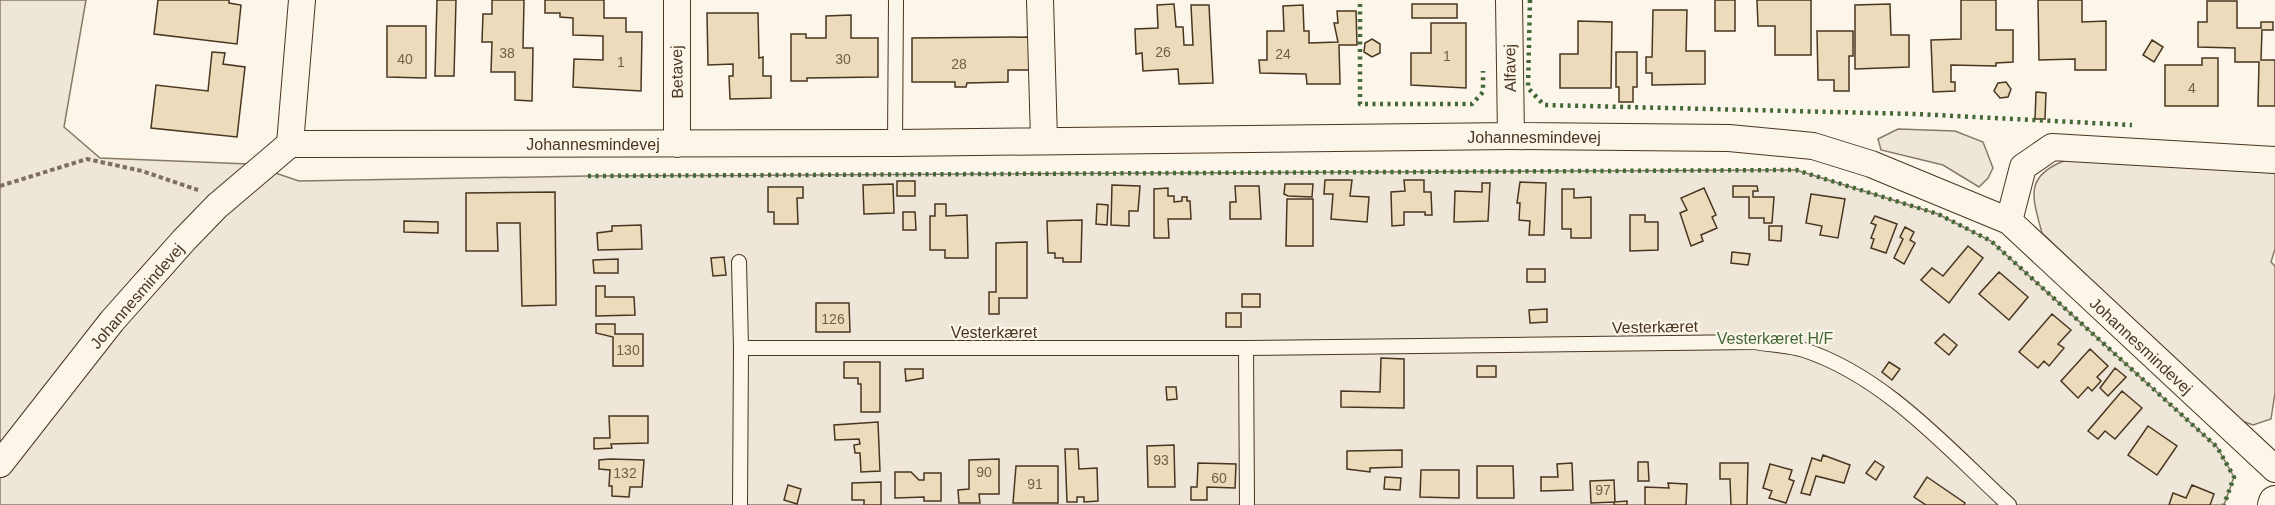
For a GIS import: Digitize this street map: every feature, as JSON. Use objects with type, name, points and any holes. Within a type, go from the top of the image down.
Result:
[{"type":"street","points":[[290,144],[302,0]]},
{"type":"street","name":"Betavej","points":[[677,0],[677,144]]},
{"type":"street","points":[[1040,0],[1044,140]]},
{"type":"street","name":"Alfavej","points":[[1509,0],[1511,136]]},
{"type":"street","name":"Johannesmindevej","points":[[0,464],[112,321],[217,206],[290,144],[895,143],[1511,136],[1729,138],[1813,146],[1871,164],[2009,221],[2275,469]]},
{"type":"street","points":[[2009,221],[2023,167],[2052,147],[2275,159]]},
{"type":"lane","points":[[895,143],[897,0]]},
{"type":"lane","points":[[739,262],[740,505]]},
{"type":"lane","name":"Vesterkæret","points":[[741,348],[1246,348],[1754,342],[1803,350],[1847,369],[1892,398],[2009,505]]},
{"type":"lane","points":[[1246,348],[1247,505]]},
{"type":"path","points":[[0,186],[87,159],[142,171],[194,187],[217,206]]},
{"type":"green space","name":"Vesterkæret H/F","points":[[0,0],[86,0],[64,127],[100,158],[249,164],[299,181],[588,176],[1796,170],[1938,214],[1991,241],[2217,447],[2234,477],[2224,505],[0,505]]},
{"type":"green space","points":[[1898,129],[1955,131],[1983,142],[1993,168],[1988,178],[1979,187],[1943,165],[1881,150],[1878,139]]},
{"type":"green space","points":[[2066,160],[2275,173],[2275,249],[2271,262],[2275,266],[2275,393],[2271,419],[2253,425],[2239,420],[2042,233],[2034,189],[2043,173]]},
{"type":"building","points":[[158,0],[229,0],[229,3],[241,5],[237,44],[154,34]]},
{"type":"building","points":[[437,0],[456,0],[454,76],[435,76]]},
{"type":"building","points":[[492,0],[524,0],[523,48],[533,48],[532,101],[515,100],[515,72],[491,72],[492,42],[482,42],[483,14],[492,14]]},
{"type":"building","points":[[545,0],[604,0],[604,18],[626,18],[626,32],[642,32],[641,91],[573,87],[574,59],[603,60],[603,36],[573,35],[573,18],[560,17],[560,13],[545,13]]},
{"type":"building","points":[[1715,0],[1735,0],[1735,31],[1715,31]]},
{"type":"building","points":[[1757,0],[1811,0],[1811,55],[1775,55],[1775,26],[1758,26]]},
{"type":"building","points":[[1961,0],[1996,0],[1996,30],[2013,30],[2013,62],[1996,63],[1996,66],[1951,65],[1951,82],[1955,82],[1955,91],[1933,92],[1931,40],[1961,39]]},
{"type":"building","points":[[2038,0],[2082,0],[2082,22],[2106,21],[2106,70],[2075,70],[2075,59],[2039,60]]},
{"type":"building","points":[[2207,1],[2237,1],[2237,28],[2261,28],[2261,22],[2273,22],[2273,30],[2262,30],[2261,60],[2275,60],[2275,106],[2258,106],[2259,62],[2235,62],[2235,48],[2198,47],[2198,22],[2207,22]]},
{"type":"building","points":[[1174,4],[1176,27],[1183,27],[1184,45],[1193,45],[1191,5],[1209,5],[1213,83],[1179,84],[1178,69],[1143,71],[1142,53],[1136,54],[1135,29],[1158,28],[1157,5]]},
{"type":"building","points":[[1412,4],[1457,4],[1457,18],[1412,18]]},
{"type":"building","points":[[1890,4],[1891,35],[1909,35],[1909,67],[1855,69],[1855,5]]},
{"type":"building","points":[[1303,5],[1304,31],[1309,31],[1309,43],[1338,42],[1334,23],[1338,23],[1337,11],[1356,11],[1357,45],[1339,45],[1340,84],[1307,84],[1306,74],[1260,73],[1259,60],[1267,60],[1267,31],[1284,31],[1283,6]]},
{"type":"building","points":[[1653,10],[1687,10],[1686,51],[1705,51],[1705,84],[1652,85],[1652,73],[1646,73],[1646,57],[1652,57]]},
{"type":"building","points":[[707,13],[758,13],[759,58],[763,57],[763,76],[771,76],[771,98],[730,99],[729,76],[733,76],[733,64],[708,65]]},
{"type":"building","points":[[851,15],[851,38],[878,38],[878,77],[807,78],[807,81],[791,81],[791,34],[806,34],[806,38],[826,38],[826,16]]},
{"type":"building","points":[[1578,21],[1612,22],[1611,88],[1560,88],[1560,54],[1578,54]]},
{"type":"building","points":[[1431,23],[1466,23],[1466,88],[1411,85],[1411,53],[1431,53]]},
{"type":"building","points":[[387,26],[426,26],[426,78],[387,77]]},
{"type":"building","points":[[1817,31],[1853,31],[1853,56],[1849,56],[1849,91],[1834,91],[1834,80],[1818,80]]},
{"type":"building","points":[[1031,37],[1031,70],[1008,70],[1008,82],[967,83],[966,87],[955,87],[955,82],[912,82],[912,38]]},
{"type":"building","points":[[1372,39],[1380,44],[1380,53],[1372,57],[1364,52],[1365,43]]},
{"type":"building","points":[[2152,40],[2163,47],[2154,62],[2143,55]]},
{"type":"building","points":[[212,52],[225,53],[223,64],[245,67],[237,137],[151,128],[156,85],[208,91]]},
{"type":"building","points":[[1616,52],[1637,52],[1637,87],[1633,87],[1633,102],[1619,102],[1619,87],[1616,87]]},
{"type":"building","points":[[2202,58],[2218,58],[2218,106],[2165,106],[2165,65],[2202,65]]},
{"type":"building","points":[[2006,82],[2011,89],[2008,97],[2000,98],[1994,91],[1998,83]]},
{"type":"building","points":[[2036,92],[2046,93],[2045,119],[2035,119]]},
{"type":"building","points":[[1325,180],[1352,180],[1350,196],[1369,197],[1367,222],[1331,219],[1333,194],[1324,194]]},
{"type":"building","points":[[1404,180],[1424,180],[1424,192],[1431,192],[1432,215],[1425,215],[1425,212],[1404,212],[1404,225],[1392,226],[1391,192],[1405,191]]},
{"type":"building","points":[[897,181],[915,181],[915,196],[897,196]]},
{"type":"building","points":[[1520,182],[1546,183],[1544,235],[1529,235],[1530,221],[1519,220],[1520,203],[1517,203]]},
{"type":"building","points":[[1482,183],[1490,183],[1488,221],[1454,222],[1455,191],[1482,192]]},
{"type":"building","points":[[893,184],[894,213],[864,214],[863,185]]},
{"type":"building","points":[[1285,184],[1313,184],[1312,197],[1288,196],[1284,194]]},
{"type":"building","points":[[1112,185],[1140,186],[1138,211],[1129,211],[1129,226],[1111,225]]},
{"type":"building","points":[[1235,186],[1259,186],[1261,219],[1230,219],[1230,202],[1236,202]]},
{"type":"building","points":[[1733,186],[1757,186],[1758,191],[1753,191],[1753,197],[1774,197],[1772,223],[1764,223],[1764,218],[1749,218],[1749,197],[1733,197]]},
{"type":"building","points":[[768,187],[803,187],[803,198],[797,198],[798,224],[774,224],[774,212],[768,212]]},
{"type":"building","points":[[1168,188],[1168,196],[1174,196],[1174,202],[1182,201],[1182,197],[1187,197],[1187,201],[1190,201],[1191,219],[1168,219],[1169,238],[1154,238],[1154,189]]},
{"type":"building","points":[[1704,188],[1716,215],[1712,217],[1717,228],[1701,235],[1703,241],[1691,246],[1680,213],[1687,210],[1681,198]]},
{"type":"building","points":[[1562,189],[1574,189],[1574,198],[1591,197],[1591,238],[1571,238],[1571,229],[1562,229]]},
{"type":"building","points":[[555,192],[556,305],[522,306],[520,223],[497,223],[498,251],[466,251],[466,193]]},
{"type":"building","points":[[1811,194],[1845,199],[1838,238],[1820,235],[1822,226],[1806,223]]},
{"type":"building","points":[[1287,199],[1313,199],[1313,246],[1286,246]]},
{"type":"building","points":[[935,204],[946,204],[946,216],[967,215],[968,258],[945,258],[945,250],[930,250],[930,216],[935,216]]},
{"type":"building","points":[[1097,204],[1108,205],[1107,225],[1096,224]]},
{"type":"building","points":[[903,212],[915,212],[916,230],[903,230]]},
{"type":"building","points":[[1630,215],[1645,215],[1645,222],[1658,222],[1658,250],[1630,251]]},
{"type":"building","points":[[1875,216],[1897,224],[1886,253],[1871,248],[1874,239],[1871,238],[1876,225],[1871,223]]},
{"type":"building","points":[[1082,220],[1081,262],[1063,262],[1063,258],[1055,258],[1055,253],[1048,253],[1047,221]]},
{"type":"building","points":[[404,221],[438,222],[438,233],[404,232]]},
{"type":"building","points":[[641,225],[642,249],[598,250],[597,233],[612,231],[612,226]]},
{"type":"building","points":[[1769,226],[1782,226],[1781,241],[1769,240]]},
{"type":"building","points":[[1905,227],[1914,232],[1910,240],[1915,243],[1904,264],[1894,258],[1903,239],[1900,237]]},
{"type":"building","points":[[1027,242],[1027,298],[999,298],[999,314],[989,314],[989,292],[996,292],[996,243]]},
{"type":"building","points":[[1968,246],[1983,258],[1949,303],[1921,280],[1932,268],[1943,276]]},
{"type":"building","points":[[1732,252],[1750,254],[1748,265],[1731,263]]},
{"type":"building","points":[[724,257],[726,275],[713,276],[711,258]]},
{"type":"building","points":[[618,259],[618,273],[594,273],[593,260]]},
{"type":"building","points":[[1527,269],[1545,269],[1545,282],[1527,282]]},
{"type":"building","points":[[1999,272],[2028,297],[2009,320],[1979,294]]},
{"type":"building","points":[[596,286],[605,286],[605,297],[634,297],[635,315],[596,316]]},
{"type":"building","points":[[1242,294],[1260,294],[1260,307],[1242,307]]},
{"type":"building","points":[[816,303],[849,303],[850,332],[816,332]]},
{"type":"building","points":[[1547,309],[1547,322],[1530,323],[1529,310]]},
{"type":"building","points":[[1226,313],[1241,313],[1241,327],[1226,327]]},
{"type":"building","points":[[2052,314],[2071,330],[2058,344],[2064,348],[2049,366],[2044,361],[2038,368],[2019,352]]},
{"type":"building","points":[[596,324],[615,324],[615,334],[643,334],[643,366],[613,366],[613,337],[596,333]]},
{"type":"building","points":[[1944,334],[1957,345],[1949,355],[1935,343]]},
{"type":"building","points":[[2090,349],[2108,366],[2097,377],[2101,381],[2092,391],[2088,387],[2078,398],[2061,381]]},
{"type":"building","points":[[1381,358],[1404,359],[1404,408],[1341,407],[1341,391],[1380,392]]},
{"type":"building","points":[[844,362],[880,362],[880,412],[861,412],[861,384],[858,384],[858,378],[844,378]]},
{"type":"building","points":[[1889,362],[1900,369],[1892,380],[1882,372]]},
{"type":"building","points":[[1477,366],[1496,366],[1496,377],[1477,377]]},
{"type":"building","points":[[2115,368],[2126,377],[2108,396],[2100,388]]},
{"type":"building","points":[[905,369],[923,369],[923,378],[906,381]]},
{"type":"building","points":[[1166,387],[1176,387],[1177,399],[1167,400]]},
{"type":"building","points":[[2122,391],[2142,408],[2115,439],[2105,431],[2098,439],[2088,431]]},
{"type":"building","points":[[609,416],[648,416],[648,443],[611,444],[612,448],[594,449],[594,438],[610,438]]},
{"type":"building","points":[[878,422],[880,471],[861,472],[860,453],[855,453],[854,445],[860,444],[859,439],[835,440],[834,425]]},
{"type":"building","points":[[2148,426],[2177,446],[2157,475],[2128,455]]},
{"type":"building","points":[[1174,445],[1175,487],[1148,487],[1147,446]]},
{"type":"building","points":[[1065,449],[1078,449],[1079,469],[1097,468],[1098,501],[1084,502],[1084,497],[1077,497],[1077,502],[1067,502]]},
{"type":"building","points":[[1402,450],[1402,467],[1370,468],[1370,472],[1347,469],[1347,451]]},
{"type":"building","points":[[1823,455],[1850,465],[1844,483],[1816,476],[1810,495],[1801,493],[1812,458],[1821,461]]},
{"type":"building","points":[[999,459],[999,494],[979,494],[980,503],[959,503],[958,490],[969,489],[969,460]]},
{"type":"building","points":[[599,460],[644,460],[642,487],[630,487],[629,497],[612,496],[612,486],[609,486],[610,470],[599,469]]},
{"type":"building","points":[[1875,461],[1884,467],[1876,480],[1866,473]]},
{"type":"building","points":[[1638,462],[1648,462],[1649,481],[1638,481]]},
{"type":"building","points":[[1198,463],[1236,464],[1235,488],[1207,487],[1207,500],[1191,500],[1191,487],[1197,487]]},
{"type":"building","points":[[1572,463],[1573,490],[1541,491],[1541,477],[1558,477],[1557,464]]},
{"type":"building","points":[[1720,463],[1748,463],[1747,505],[1731,505],[1730,479],[1720,479]]},
{"type":"building","points":[[1770,464],[1792,470],[1789,479],[1794,481],[1786,503],[1769,498],[1772,491],[1763,488]]},
{"type":"building","points":[[1016,466],[1058,466],[1058,503],[1013,503]]},
{"type":"building","points":[[1477,466],[1513,466],[1514,498],[1477,498]]},
{"type":"building","points":[[1421,470],[1459,470],[1459,498],[1420,497]]},
{"type":"building","points":[[895,472],[911,472],[919,480],[924,480],[924,473],[941,473],[941,501],[924,501],[924,497],[895,498]]},
{"type":"building","points":[[1385,477],[1401,478],[1400,490],[1384,489]]},
{"type":"building","points":[[1927,477],[1965,503],[1964,505],[1926,505],[1914,497]]},
{"type":"building","points":[[1614,480],[1615,502],[1627,501],[1627,505],[1614,505],[1614,502],[1591,503],[1590,481]]},
{"type":"building","points":[[881,482],[881,505],[864,505],[864,500],[852,500],[852,483]]},
{"type":"building","points":[[1668,483],[1687,484],[1686,505],[1645,505],[1645,487],[1669,488]]},
{"type":"building","points":[[788,485],[801,489],[797,504],[784,500]]},
{"type":"building","points":[[2192,485],[2214,494],[2210,505],[2169,505],[2173,493],[2186,498]]},
{"type":"hedge","points":[[1530,0],[1528,88],[1544,105],[1916,114],[2132,125]]},
{"type":"hedge","points":[[1360,4],[1360,104],[1472,104],[1483,92],[1483,71]]},
{"type":"hedge","points":[[588,176],[1796,170],[1938,214],[1991,241],[2217,447],[2234,477],[2224,505]]}]
